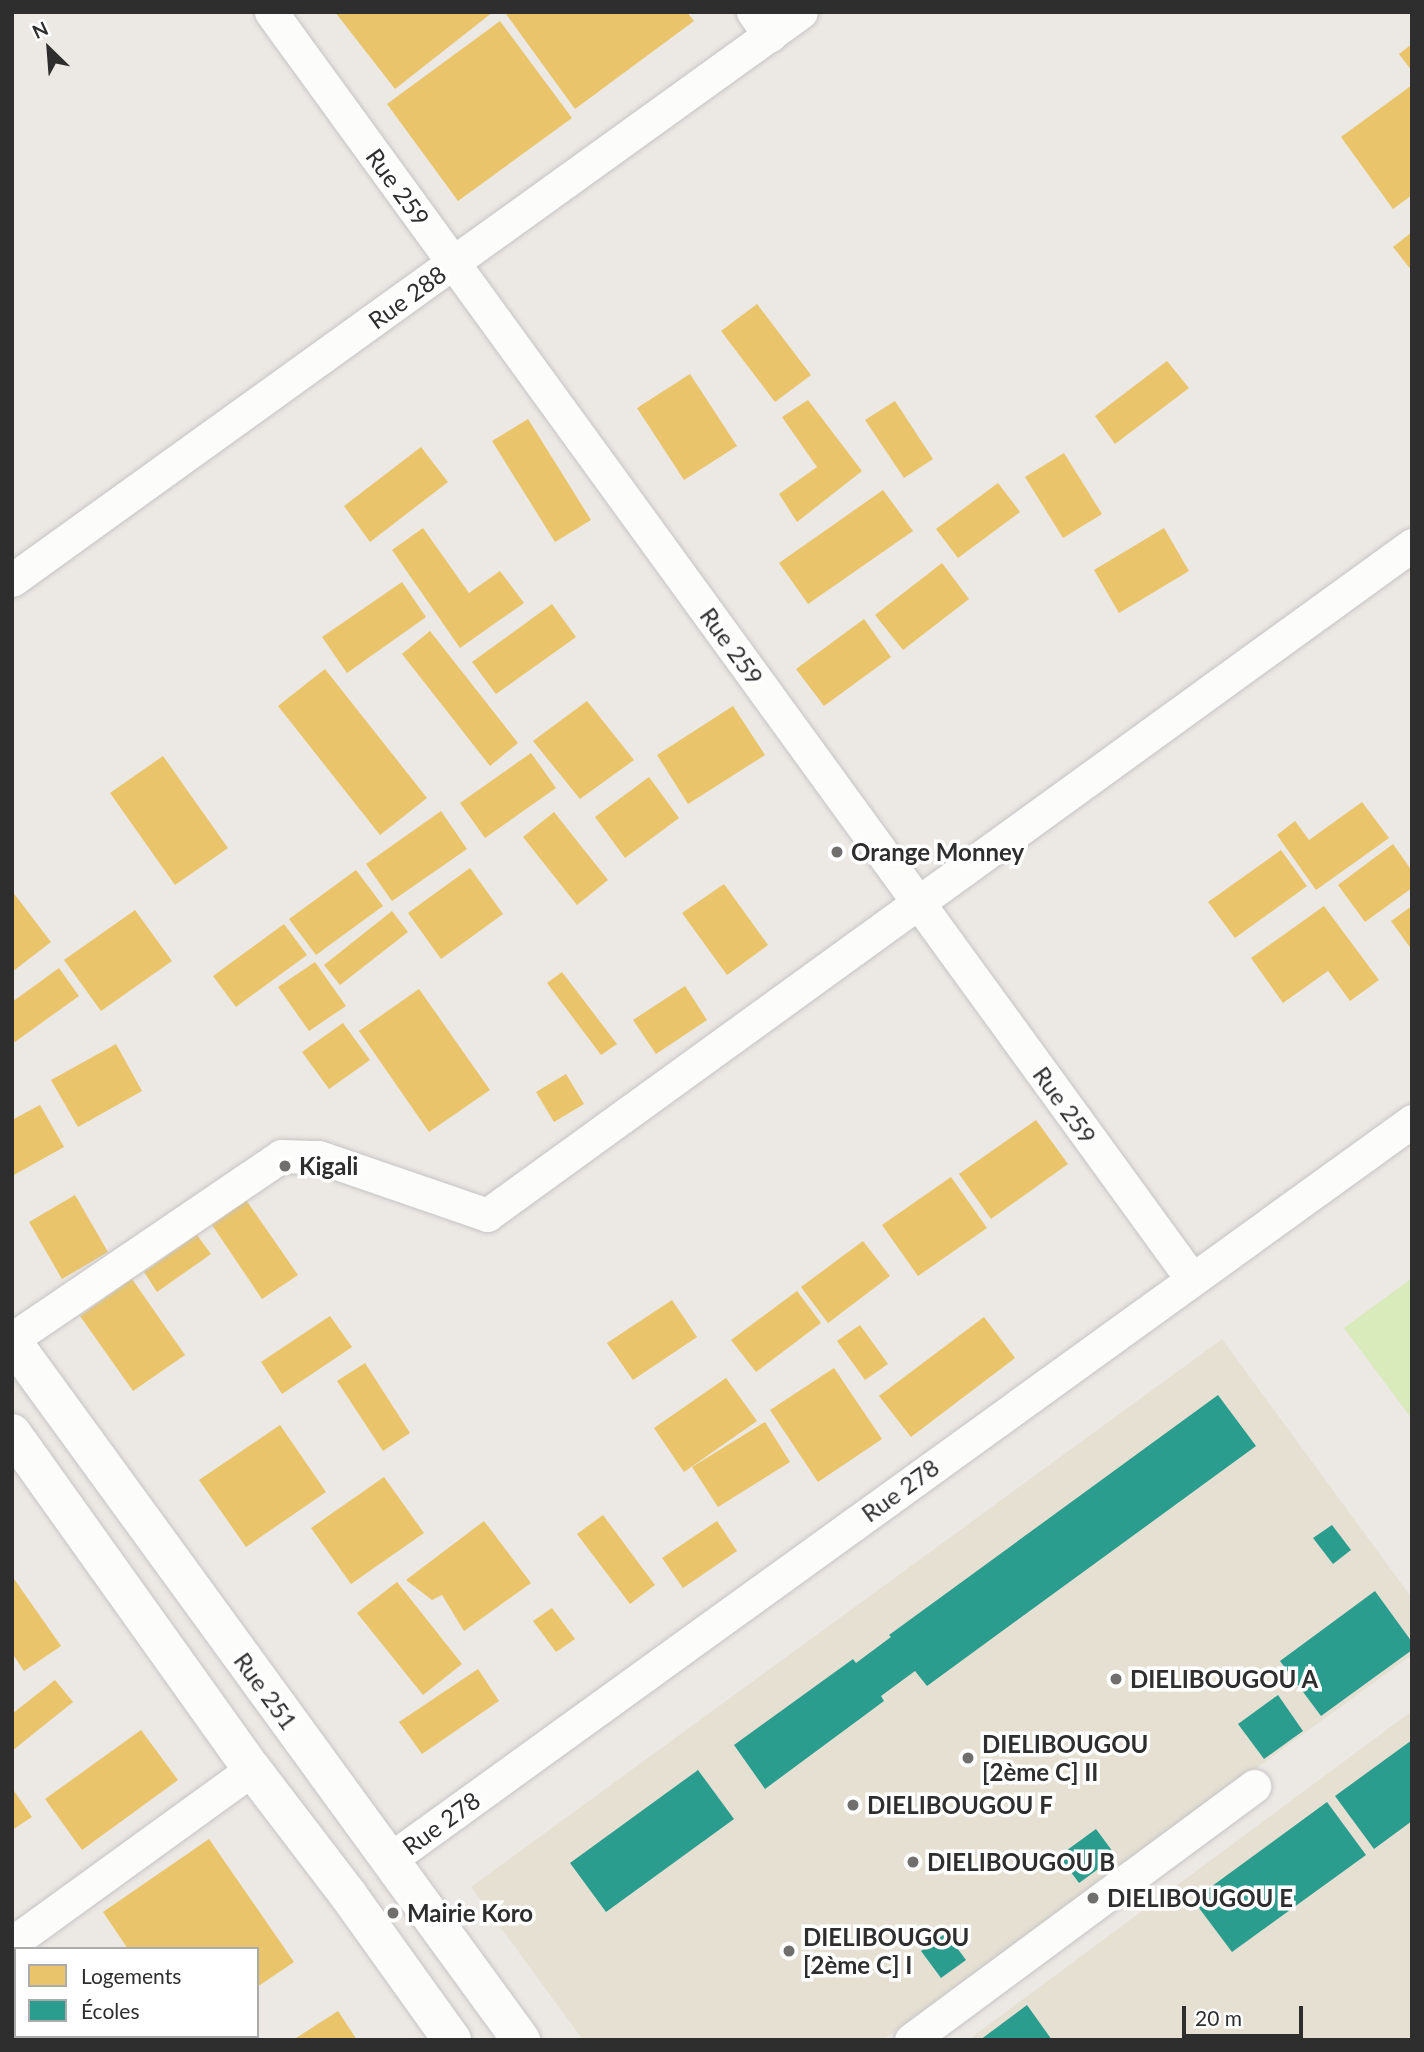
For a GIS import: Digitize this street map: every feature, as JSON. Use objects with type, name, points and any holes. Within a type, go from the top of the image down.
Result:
[{"type":"main road","name":"Rue 251","points":[[12,1340],[521,2040]]},
{"type":"main road","points":[[15,1444],[452,2040]]},
{"type":"street","name":"Rue 259","points":[[271,12],[1192,1279]]},
{"type":"street","name":"Rue 288","points":[[12,580],[454,264],[761,24],[801,12]]},
{"type":"street","points":[[12,1340],[281,1156],[319,1157],[487,1215],[1412,545]]},
{"type":"street","name":"Rue 278","points":[[389,1860],[1412,1121]]},
{"type":"street","points":[[12,1943],[252,1769]]},
{"type":"street","points":[[911,2040],[1255,1786]]},
{"type":"shaded area","points":[[1222,1339],[1412,1598],[1412,1655],[883,2040],[583,2040],[471,1887]]},
{"type":"shaded area","points":[[1412,1711],[1412,2040],[968,2040]]},
{"type":"green space","points":[[1412,1278],[1412,1419],[1344,1328]]},
{"type":"building: Logements","points":[[335,12],[493,12],[395,89]]},
{"type":"building: Logements","points":[[687,12],[694,21],[575,109],[506,14]]},
{"type":"building: Logements","points":[[500,21],[572,118],[458,201],[387,104]]},
{"type":"building: Logements","points":[[1412,44],[1412,71],[1399,54]]},
{"type":"building: Logements","points":[[1412,85],[1412,195],[1393,209],[1341,137]]},
{"type":"building: Logements","points":[[1412,232],[1412,271],[1393,247]]},
{"type":"building: Logements","points":[[757,304],[811,375],[775,402],[721,331]]},
{"type":"building: Logements","points":[[1167,361],[1189,388],[1115,444],[1095,416]]},
{"type":"building: Logements","points":[[690,374],[737,446],[684,480],[637,408]]},
{"type":"building: Logements","points":[[808,400],[862,471],[797,522],[779,494],[817,467],[782,417]]},
{"type":"building: Logements","points":[[895,401],[933,459],[904,478],[865,420]]},
{"type":"building: Logements","points":[[528,419],[591,520],[555,542],[492,441]]},
{"type":"building: Logements","points":[[421,447],[448,482],[370,542],[344,506]]},
{"type":"building: Logements","points":[[1064,453],[1102,514],[1063,538],[1025,477]]},
{"type":"building: Logements","points":[[998,483],[1020,512],[958,558],[936,529]]},
{"type":"building: Logements","points":[[883,490],[913,531],[808,604],[779,563]]},
{"type":"building: Logements","points":[[423,528],[469,593],[500,571],[524,603],[460,648],[392,550]]},
{"type":"building: Logements","points":[[1164,528],[1189,571],[1119,613],[1094,570]]},
{"type":"building: Logements","points":[[942,563],[969,599],[903,650],[875,615]]},
{"type":"building: Logements","points":[[402,582],[426,617],[347,673],[322,637]]},
{"type":"building: Logements","points":[[552,604],[576,637],[496,694],[472,662]]},
{"type":"building: Logements","points":[[864,619],[891,657],[824,706],[796,669]]},
{"type":"building: Logements","points":[[430,631],[518,743],[490,766],[402,654]]},
{"type":"building: Logements","points":[[325,669],[427,798],[380,835],[278,706]]},
{"type":"building: Logements","points":[[587,701],[634,760],[580,799],[533,741]]},
{"type":"building: Logements","points":[[733,706],[765,755],[688,804],[657,755]]},
{"type":"building: Logements","points":[[531,753],[556,788],[485,838],[460,803]]},
{"type":"building: Logements","points":[[163,756],[228,848],[175,885],[110,793]]},
{"type":"building: Logements","points":[[649,777],[679,818],[625,858],[595,817]]},
{"type":"building: Logements","points":[[1362,802],[1389,838],[1316,890],[1277,835],[1295,821],[1309,840]]},
{"type":"building: Logements","points":[[441,811],[467,849],[392,901],[366,864]]},
{"type":"building: Logements","points":[[554,812],[608,880],[577,905],[523,837]]},
{"type":"building: Logements","points":[[1393,844],[1412,871],[1412,888],[1365,922],[1338,885]]},
{"type":"building: Logements","points":[[1281,850],[1307,886],[1235,938],[1208,902]]},
{"type":"building: Logements","points":[[470,868],[503,914],[441,959],[408,913]]},
{"type":"building: Logements","points":[[356,870],[383,906],[316,955],[289,919]]},
{"type":"building: Logements","points":[[724,884],[768,945],[727,975],[682,913]]},
{"type":"building: Logements","points":[[12,891],[51,942],[12,972]]},
{"type":"building: Logements","points":[[1324,906],[1379,980],[1350,1001],[1328,971],[1283,1003],[1251,958]]},
{"type":"building: Logements","points":[[1412,906],[1412,950],[1391,921]]},
{"type":"building: Logements","points":[[135,910],[172,961],[101,1011],[64,960]]},
{"type":"building: Logements","points":[[392,911],[408,932],[340,985],[324,965]]},
{"type":"building: Logements","points":[[284,924],[307,955],[236,1007],[213,976]]},
{"type":"building: Logements","points":[[315,962],[346,1006],[309,1031],[278,987]]},
{"type":"building: Logements","points":[[59,968],[79,996],[12,1044],[12,1002]]},
{"type":"building: Logements","points":[[562,972],[617,1044],[601,1055],[547,983]]},
{"type":"building: Logements","points":[[685,986],[707,1020],[656,1054],[633,1020]]},
{"type":"building: Logements","points":[[419,989],[490,1090],[429,1132],[359,1031]]},
{"type":"building: Logements","points":[[343,1023],[370,1060],[329,1089],[302,1052]]},
{"type":"building: Logements","points":[[116,1044],[142,1091],[78,1127],[51,1080]]},
{"type":"building: Logements","points":[[566,1074],[584,1104],[554,1122],[536,1092]]},
{"type":"building: Logements","points":[[40,1105],[64,1147],[12,1176],[12,1120]]},
{"type":"building: Logements","points":[[1036,1120],[1068,1164],[991,1219],[959,1174]]},
{"type":"building: Logements","points":[[951,1177],[987,1228],[918,1276],[882,1225]]},
{"type":"building: Logements","points":[[75,1195],[108,1252],[62,1279],[29,1222]]},
{"type":"building: Logements","points":[[246,1200],[298,1275],[262,1299],[212,1225]]},
{"type":"building: Logements","points":[[197,1235],[211,1254],[157,1292],[144,1272]]},
{"type":"building: Logements","points":[[863,1241],[890,1276],[828,1323],[801,1287]]},
{"type":"building: Logements","points":[[132,1279],[185,1355],[133,1391],[80,1316]]},
{"type":"building: Logements","points":[[797,1291],[821,1323],[756,1372],[731,1340]]},
{"type":"building: Logements","points":[[672,1300],[697,1337],[633,1380],[607,1343]]},
{"type":"building: Logements","points":[[330,1316],[352,1347],[282,1394],[261,1362]]},
{"type":"building: Logements","points":[[984,1317],[1015,1358],[911,1437],[879,1396]]},
{"type":"building: Logements","points":[[860,1325],[888,1364],[865,1380],[837,1341]]},
{"type":"building: Logements","points":[[365,1363],[410,1433],[383,1451],[337,1381]]},
{"type":"building: Logements","points":[[834,1368],[882,1439],[818,1482],[770,1410]]},
{"type":"building: Logements","points":[[726,1378],[757,1421],[684,1472],[654,1428]]},
{"type":"building: Logements","points":[[765,1422],[790,1462],[718,1507],[692,1467]]},
{"type":"building: Logements","points":[[280,1425],[326,1492],[246,1547],[199,1480]]},
{"type":"building: Logements","points":[[384,1477],[424,1533],[351,1584],[311,1528]]},
{"type":"building: Logements","points":[[603,1515],[655,1585],[630,1604],[577,1534]]},
{"type":"building: Logements","points":[[484,1521],[531,1583],[464,1631],[442,1595],[432,1600],[406,1580]]},
{"type":"building: Logements","points":[[717,1521],[737,1551],[683,1588],[662,1558]]},
{"type":"building: Logements","points":[[12,1576],[61,1646],[24,1671],[12,1653]]},
{"type":"building: Logements","points":[[397,1582],[462,1664],[423,1695],[357,1613]]},
{"type":"building: Logements","points":[[552,1608],[575,1639],[556,1652],[533,1621]]},
{"type":"building: Logements","points":[[478,1669],[499,1701],[422,1754],[399,1722]]},
{"type":"building: Logements","points":[[55,1680],[73,1702],[12,1751],[12,1714]]},
{"type":"building: Logements","points":[[141,1730],[178,1780],[82,1850],[45,1799]]},
{"type":"building: Logements","points":[[12,1788],[32,1817],[12,1830]]},
{"type":"building: Logements","points":[[209,1839],[294,1962],[259,1986],[259,1947],[127,1947],[103,1912]]},
{"type":"building: Logements","points":[[14,1996],[14,2038],[57,2040],[12,2040]]},
{"type":"building: Logements","points":[[338,2011],[357,2040],[293,2040]]},
{"type":"building: Écoles","points":[[1218,1395],[1256,1446],[927,1686],[915,1671],[881,1696],[884,1701],[765,1789],[734,1745],[853,1659],[856,1663],[891,1637],[889,1635]]},
{"type":"building: Écoles","points":[[1332,1525],[1351,1550],[1333,1564],[1313,1538]]},
{"type":"building: Écoles","points":[[1375,1591],[1412,1642],[1412,1650],[1321,1716],[1280,1661]]},
{"type":"building: Écoles","points":[[1278,1695],[1303,1731],[1264,1759],[1238,1724]]},
{"type":"building: Écoles","points":[[1412,1740],[1412,1821],[1374,1849],[1335,1796]]},
{"type":"building: Écoles","points":[[698,1770],[734,1819],[606,1912],[570,1863]]},
{"type":"building: Écoles","points":[[1327,1802],[1366,1855],[1232,1952],[1193,1900]]},
{"type":"building: Écoles","points":[[1096,1829],[1116,1856],[1079,1883],[1059,1856]]},
{"type":"building: Écoles","points":[[946,1933],[966,1960],[941,1978],[921,1951]]},
{"type":"building: Écoles","points":[[1027,2005],[1052,2040],[980,2040]]},
{"type":"place","name":"Orange Monney","points":[[837,852]]},
{"type":"place","name":"Kigali","points":[[285,1166]]},
{"type":"place","name":"DIELIBOUGOU A","points":[[1116,1679]]},
{"type":"place","name":"DIELIBOUGOU [2ème C] II","points":[[968,1758]]},
{"type":"place","name":"DIELIBOUGOU F","points":[[853,1805]]},
{"type":"place","name":"DIELIBOUGOU B","points":[[913,1862]]},
{"type":"place","name":"DIELIBOUGOU E","points":[[1093,1898]]},
{"type":"place","name":"Mairie Koro","points":[[393,1913]]},
{"type":"place","name":"DIELIBOUGOU [2ème C] I","points":[[789,1951]]}]
